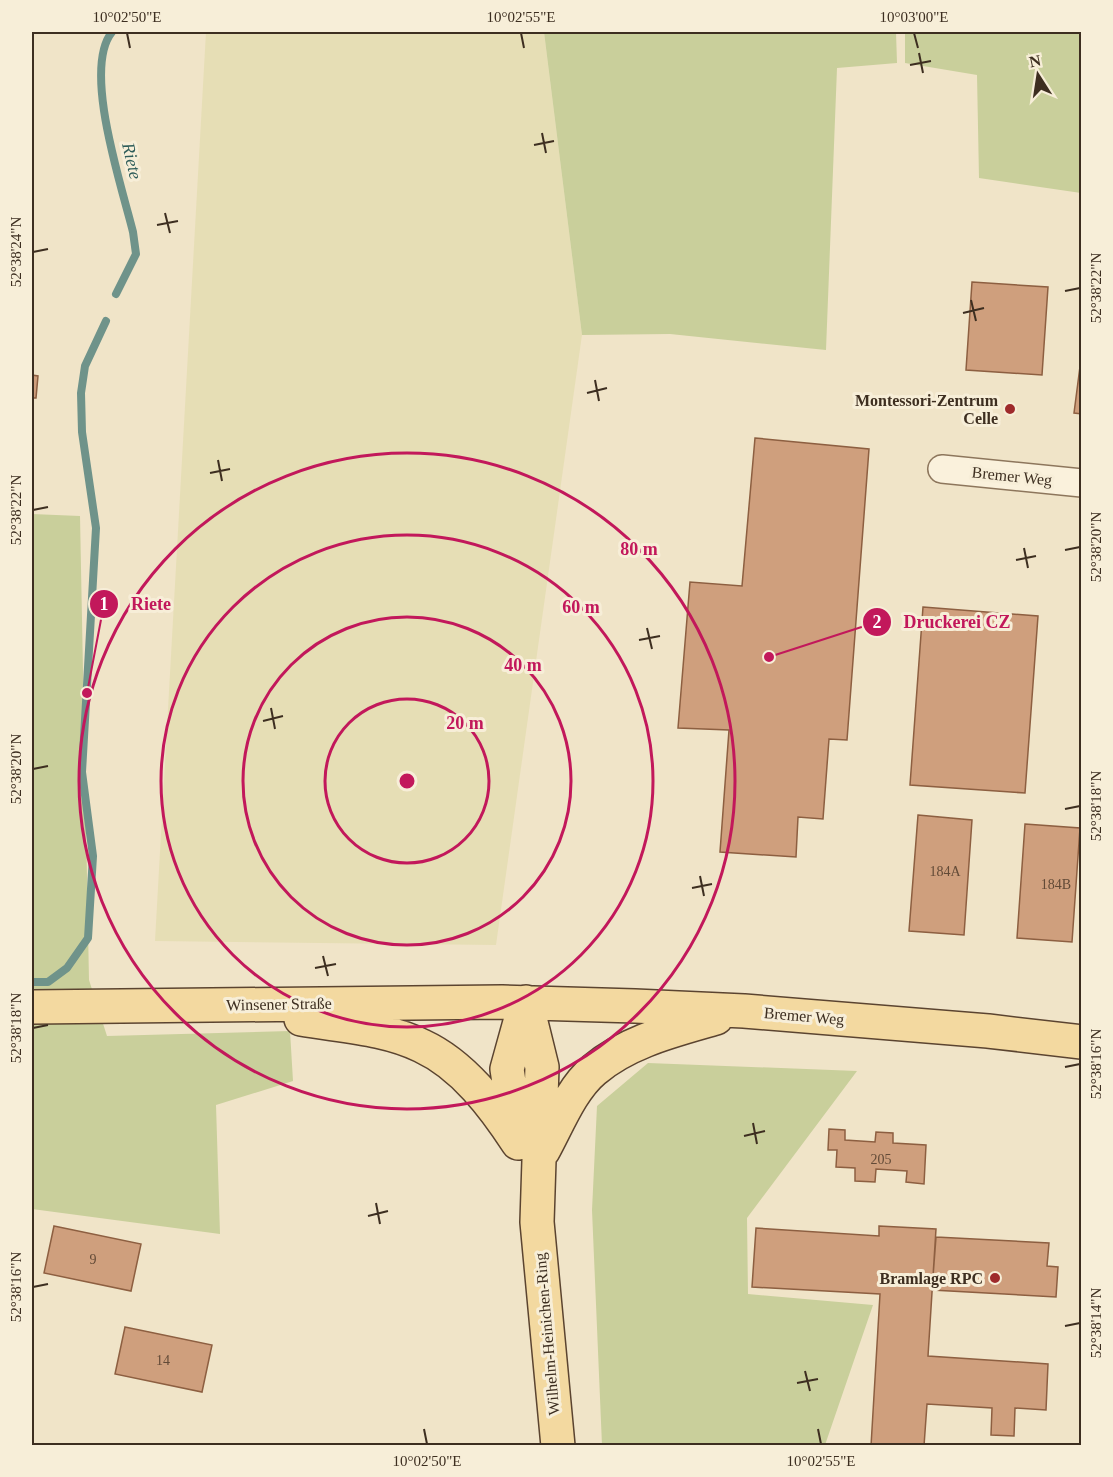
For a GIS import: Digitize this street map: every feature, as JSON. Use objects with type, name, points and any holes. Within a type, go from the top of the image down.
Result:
[{"type":"main road","name":"Winsener Straße","points":[[32,1007],[526,1002]]},
{"type":"main road","name":"Bremer Weg","points":[[526,1002],[744,1011],[1082,1042]]},
{"type":"main road","name":"Wilhelm-Heinichen-Ring","points":[[526,1002],[542,1067],[529,1150],[558,1446]]},
{"type":"main road","points":[[217,1005],[385,1034],[422,1046],[457,1068],[488,1100],[529,1150],[593,1070],[626,1049],[666,1032],[744,1011]]},
{"type":"street","name":"Bremer Weg","points":[[942,469],[1082,483]]},
{"type":"shaded area","points":[[206,32],[544,32],[582,335],[496,945],[155,941]]},
{"type":"green space","points":[[544,32],[896,32],[897,63],[837,68],[826,350],[670,334],[582,335]]},
{"type":"green space","points":[[905,32],[1081,32],[1081,193],[979,178],[977,75],[905,63]]},
{"type":"green space","points":[[32,514],[80,516],[89,980],[107,1036],[290,1031],[293,1081],[216,1105],[220,1234],[32,1209]]},
{"type":"green space","points":[[648,1063],[857,1071],[747,1218],[748,1294],[873,1305],[825,1445],[602,1445],[592,1210],[597,1106]]},
{"type":"building","points":[[972,282],[1048,287],[1042,375],[966,370]]},
{"type":"building","points":[[1082,351],[1082,414],[1074,413]]},
{"type":"building","points":[[32,375],[38,376],[36,398],[32,398]]},
{"type":"building","points":[[755,438],[869,449],[847,740],[829,739],[823,819],[798,817],[796,857],[720,852],[729,730],[678,728],[690,582],[742,586]]},
{"type":"building","points":[[923,607],[1038,616],[1025,793],[910,785]]},
{"type":"building","points":[[918,815],[972,820],[964,935],[909,931]]},
{"type":"building","points":[[1025,824],[1080,828],[1072,942],[1017,938]]},
{"type":"building","points":[[829,1129],[845,1130],[845,1140],[875,1142],[876,1132],[893,1133],[893,1143],[926,1145],[924,1184],[906,1182],[907,1171],[876,1169],[875,1182],[855,1181],[855,1168],[836,1167],[837,1150],[828,1150]]},
{"type":"building","points":[[54,1226],[141,1244],[131,1291],[44,1273]]},
{"type":"building","points":[[879,1226],[936,1229],[928,1356],[1048,1364],[1046,1410],[1015,1408],[1014,1436],[991,1435],[992,1408],[927,1404],[924,1446],[871,1446],[880,1294],[752,1287],[756,1228],[879,1236]]},
{"type":"building","name":"Bramlage RPC","points":[[936,1237],[1049,1243],[1047,1266],[1058,1267],[1056,1297],[932,1290]]},
{"type":"building","points":[[125,1327],[212,1345],[202,1392],[115,1374]]},
{"type":"waterway","name":"Riete","points":[[112,32],[104,49],[101,73],[103,100],[107,129],[133,232],[136,254],[116,294]]},
{"type":"waterway","name":"Riete","points":[[32,982],[48,982],[67,968],[88,938],[93,856],[82,772],[96,528],[82,432],[81,393],[85,366],[106,321]]},
{"type":"place","name":"Montessori-Zentrum Celle","points":[[1010,409]]},
{"type":"place","name":"Druckerei CZ","points":[[769,657]]},
{"type":"place","name":"Riete","points":[[87,693]]},
{"type":"place","name":"Bramlage RPC","points":[[995,1278]]}]
